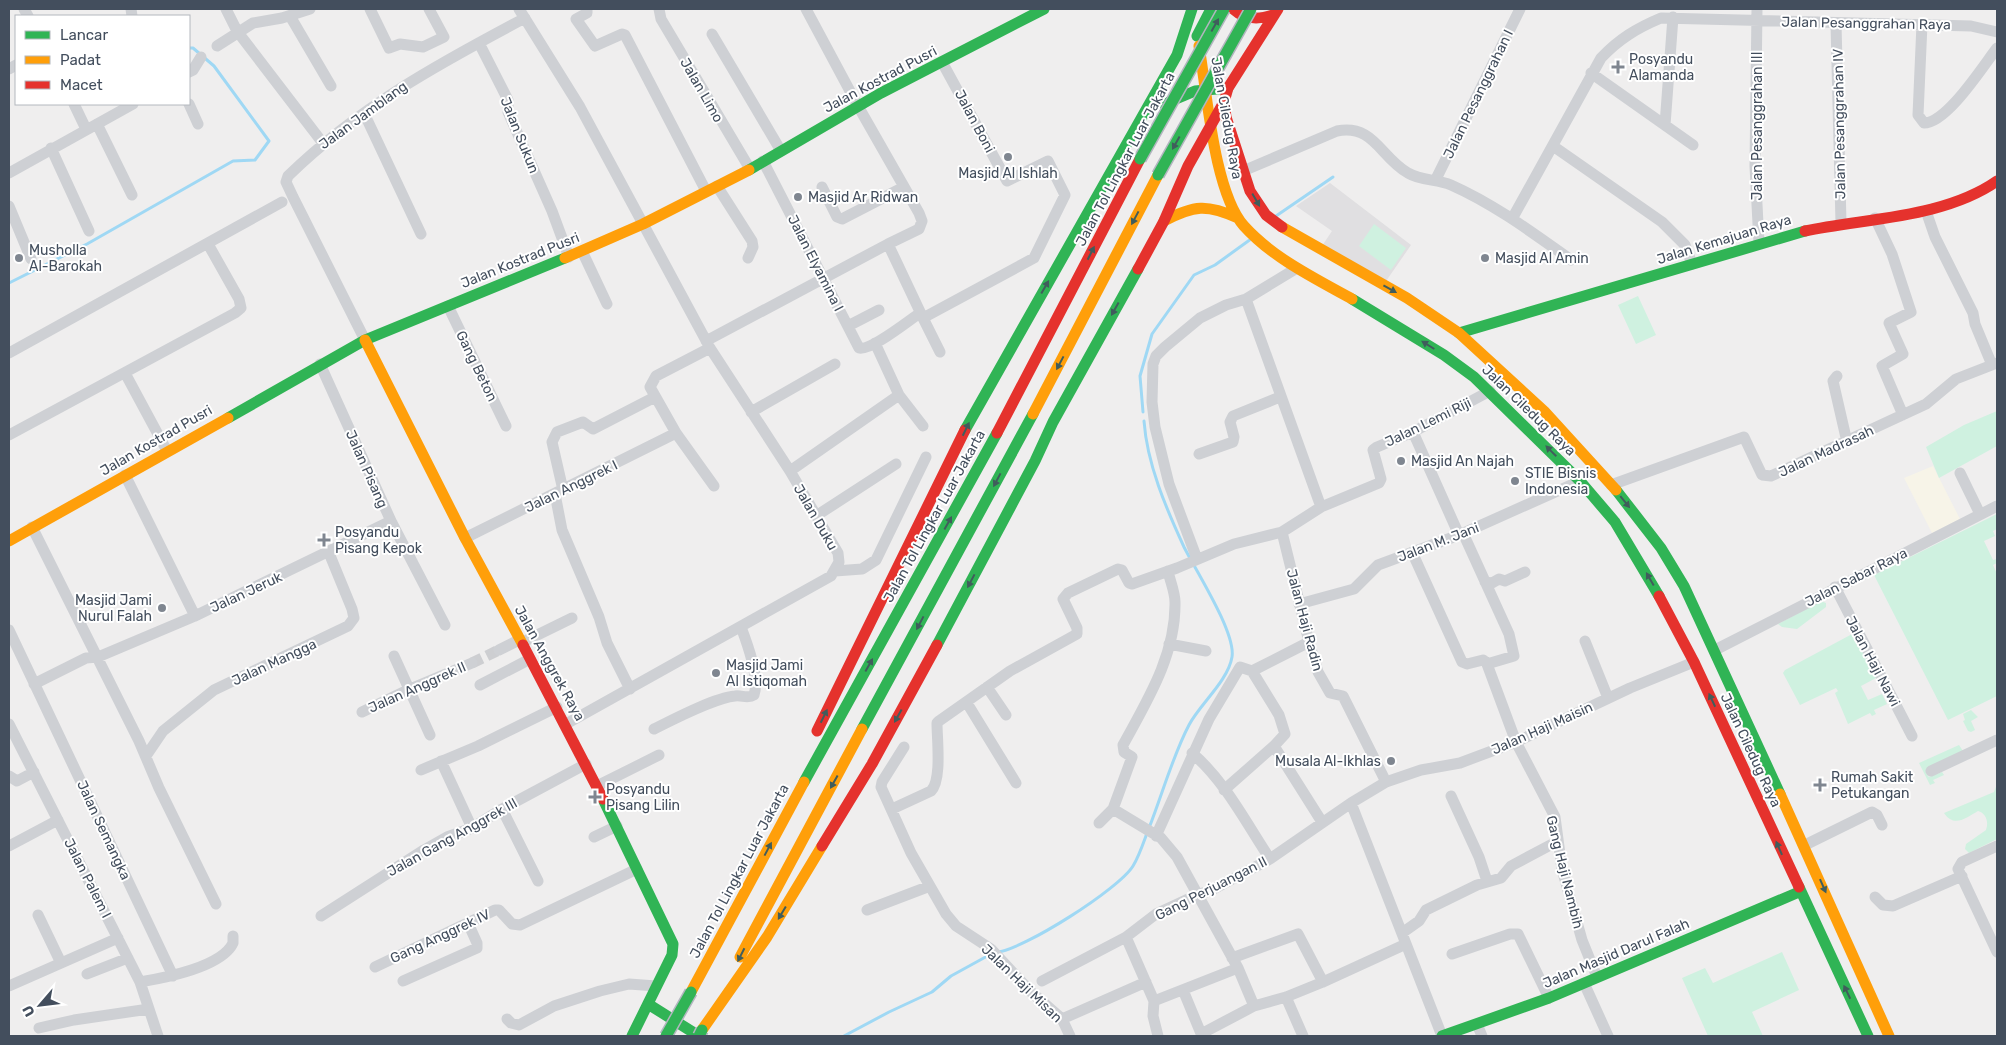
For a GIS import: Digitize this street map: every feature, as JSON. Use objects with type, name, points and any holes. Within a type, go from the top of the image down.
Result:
[{"type":"main road","name":"Jalan Kostrad Pusri","points":[[9,541],[365,340],[569,257],[643,224],[750,169],[858,106],[1044,9]]},
{"type":"main road","name":"Jalan Ciledug Raya","points":[[1192,9],[1213,124],[1220,175],[1227,198],[1238,218],[1250,233],[1297,268],[1316,263],[1407,298],[1459,333],[1544,411],[1611,485],[1662,548],[1715,650],[1788,814],[1805,846],[1889,1036]]},
{"type":"main road","points":[[811,742],[974,412],[1177,55],[1192,9]]},
{"type":"main road","points":[[1212,9],[1198,36],[1244,63]]},
{"type":"main road","name":"Jalan Tol Lingkar Luar Jakarta","points":[[666,1036],[786,814],[1012,405],[1140,159],[1224,9]]},
{"type":"main road","points":[[1233,9],[1240,15],[1252,19],[1275,12]]},
{"type":"main road","points":[[700,1034],[788,865],[1029,422],[1158,175],[1251,9]]},
{"type":"main road","name":"Jalan Ciledug Raya","points":[[1275,12],[1228,88],[1224,102],[1243,171],[1256,203],[1266,215],[1290,234],[1316,263],[1474,377],[1490,391],[1580,481],[1615,522],[1674,622],[1694,662],[1799,892],[1868,1036]]},
{"type":"main road","points":[[1144,116],[1180,96],[1206,88],[1228,88]]},
{"type":"main road","points":[[700,1034],[767,938],[872,764],[1035,461],[1052,422],[1164,221],[1188,166],[1224,102]]},
{"type":"main road","points":[[1144,116],[1158,111],[1167,111],[1183,118],[1192,133],[1193,148],[1188,166]]},
{"type":"main road","name":"Jalan Kemajuan Raya","points":[[1459,333],[1759,243],[1842,223],[1926,211],[1980,194],[1997,181]]},
{"type":"main road","points":[[1164,221],[1185,209],[1202,204],[1238,218]]},
{"type":"main road","name":"Jalan Anggrek Raya","points":[[365,340],[465,538],[566,724],[674,944],[672,955],[632,1036]]},
{"type":"main road","points":[[1474,377],[1488,358]]},
{"type":"main road","points":[[1674,622],[1695,609]]},
{"type":"main road","points":[[786,814],[789,789],[803,760]]},
{"type":"main road","points":[[1759,804],[1770,803],[1780,794]]},
{"type":"main road","points":[[1767,821],[1776,814],[1788,814]]},
{"type":"main road","name":"Jalan Masjid Darul Falah","points":[[1442,1036],[1549,998],[1799,892]]},
{"type":"main road","points":[[646,1008],[700,1034]]},
{"type":"main road","points":[[646,1008],[680,1036]]},
{"type":"street","points":[[226,9],[237,32],[322,142]]},
{"type":"street","points":[[217,46],[253,23],[290,16],[310,9]]},
{"type":"street","points":[[370,9],[390,48],[400,44],[423,47],[444,37],[429,9]]},
{"type":"street","points":[[587,9],[587,13],[576,19],[595,46],[622,34],[625,35],[679,144],[706,191]]},
{"type":"street","name":"Jalan Limo","points":[[659,9],[661,18],[750,169]]},
{"type":"street","points":[[714,486],[676,433],[655,397],[650,387],[653,379],[824,278],[919,229],[922,221],[806,9]]},
{"type":"street","name":"Jalan Pesanggrahan I","points":[[1436,179],[1520,9]]},
{"type":"street","name":"Jalan Pesanggrahan III","points":[[1757,9],[1755,166],[1759,243]]},
{"type":"street","name":"Jalan Jamblang","points":[[365,340],[286,182],[288,176],[322,142],[410,80],[479,43],[522,14]]},
{"type":"street","name":"Jalan Duku","points":[[522,14],[580,107],[708,345],[790,471],[838,553],[839,562],[836,571],[831,576],[566,724]]},
{"type":"street","points":[[290,16],[331,86]]},
{"type":"street","name":"Jalan Pesanggrahan Raya","points":[[1512,219],[1601,58],[1616,42],[1641,26],[1661,18],[1971,26],[1997,32]]},
{"type":"street","points":[[1666,125],[1673,18]]},
{"type":"street","name":"Jalan Pesanggrahan IV","points":[[1836,24],[1842,223]]},
{"type":"street","points":[[1922,24],[1918,115],[1921,122],[1926,123],[1943,113],[1997,48]]},
{"type":"street","points":[[712,34],[781,151]]},
{"type":"street","name":"Jalan Sukun","points":[[479,43],[508,100],[508,112],[552,211],[569,257]]},
{"type":"street","points":[[190,72],[201,57]]},
{"type":"street","name":"Jalan Boni","points":[[922,316],[1034,258],[1065,195],[1048,161],[1007,181],[942,62]]},
{"type":"street","points":[[1591,73],[1693,145]]},
{"type":"street","points":[[75,105],[91,127],[132,195]]},
{"type":"street","points":[[9,174],[51,148],[132,105]]},
{"type":"street","points":[[188,105],[198,124]]},
{"type":"street","points":[[364,113],[421,234]]},
{"type":"street","points":[[1243,171],[1337,131],[1350,128],[1362,132],[1408,173],[1420,178],[1436,179],[1468,193],[1512,219],[1571,260]]},
{"type":"street","points":[[1553,146],[1662,222],[1685,245],[1692,264]]},
{"type":"street","points":[[51,148],[90,231]]},
{"type":"street","name":"Jalan Elyamina I","points":[[763,161],[859,348],[864,349],[875,343]]},
{"type":"street","points":[[717,186],[752,241],[753,247],[748,258]]},
{"type":"street","points":[[822,187],[837,217],[842,219],[904,187]]},
{"type":"street","points":[[9,353],[282,202]]},
{"type":"street","points":[[9,206],[31,259]]},
{"type":"street","points":[[1926,211],[1936,237],[1973,313],[1975,324],[1994,364]]},
{"type":"street","points":[[1875,218],[1892,254],[1911,312],[1889,323],[1903,354],[1882,366],[1903,415]]},
{"type":"street","points":[[9,435],[235,313],[240,308],[239,299],[208,244]]},
{"type":"street","points":[[888,244],[940,352]]},
{"type":"street","points":[[582,251],[607,304]]},
{"type":"street","points":[[1196,559],[1169,484],[1155,427],[1152,402],[1156,356],[1165,346],[1200,318],[1226,305],[1246,299],[1297,268]]},
{"type":"street","points":[[892,809],[931,791],[936,786],[938,775],[937,723],[943,717],[1010,671],[1077,634],[1077,628],[1063,599],[1068,593],[1118,569],[1122,570],[1129,583],[1132,584],[1172,570],[1234,544],[1282,532],[1321,507],[1246,299]]},
{"type":"street","name":"Gang Beton","points":[[448,306],[506,426]]},
{"type":"street","points":[[848,326],[879,310]]},
{"type":"street","points":[[922,316],[875,343],[899,394],[923,426]]},
{"type":"street","name":"Jalan Pisang","points":[[320,364],[391,521],[445,625]]},
{"type":"street","points":[[751,412],[835,364]]},
{"type":"street","name":"Jalan Madrasah","points":[[1611,485],[1742,437],[1747,439],[1762,475],[1769,477],[1931,401],[1962,376],[1994,364]]},
{"type":"street","points":[[124,373],[166,451]]},
{"type":"street","points":[[1837,376],[1833,381],[1847,442]]},
{"type":"street","name":"Jalan Lemi Riji","points":[[1321,507],[1379,483],[1381,479],[1373,450],[1413,432],[1490,391]]},
{"type":"street","points":[[790,471],[899,394]]},
{"type":"street","points":[[630,689],[608,643],[562,530],[552,442],[557,432],[583,422],[593,429],[655,397]]},
{"type":"street","points":[[1199,454],[1232,442],[1234,436],[1230,422],[1233,416],[1280,397]]},
{"type":"street","points":[[1412,552],[1462,662],[1466,664],[1483,660],[1487,664],[1514,655],[1509,634],[1486,582],[1413,432]]},
{"type":"street","name":"Jalan Anggrek I","points":[[465,538],[676,433]]},
{"type":"street","points":[[836,571],[862,569],[876,560],[926,457]]},
{"type":"street","points":[[816,516],[896,464]]},
{"type":"street","points":[[1960,473],[1980,514]]},
{"type":"street","points":[[125,475],[195,616]]},
{"type":"street","name":"Jalan M. Jani","points":[[1299,604],[1354,588],[1378,566],[1461,534],[1580,481]]},
{"type":"street","name":"Jalan Sabar Raya","points":[[1715,650],[1835,587],[1997,506]]},
{"type":"street","name":"Jalan Jeruk","points":[[98,657],[195,616],[329,553],[391,521]]},
{"type":"street","points":[[32,527],[98,657],[216,904]]},
{"type":"street","name":"Jalan Haji Radin","points":[[1282,532],[1309,642],[1321,680],[1330,693],[1343,696],[1386,782]]},
{"type":"street","name":"Jalan Mangga","points":[[146,756],[170,725],[214,690],[348,626],[354,618],[352,609],[329,553]]},
{"type":"street","points":[[1099,823],[1113,809],[1132,757],[1124,752],[1123,746],[1161,674],[1174,623],[1175,600],[1172,570]]},
{"type":"street","points":[[1486,582],[1492,583],[1499,579],[1505,581],[1525,572]]},
{"type":"street","name":"Jalan Haji Nawi","points":[[1835,587],[1912,736]]},
{"type":"street","points":[[499,650],[572,618]]},
{"type":"street","points":[[654,729],[688,712],[726,699],[735,696],[749,698],[754,695],[755,679],[751,657],[741,627]]},
{"type":"street","name":"Jalan Semangka","points":[[9,630],[173,976]]},
{"type":"street","points":[[1585,641],[1608,698]]},
{"type":"street","points":[[1151,833],[1238,669],[1250,670],[1309,642]]},
{"type":"street","points":[[1169,644],[1206,651]]},
{"type":"street","points":[[394,656],[430,735]]},
{"type":"street","points":[[34,684],[86,658],[98,657]]},
{"type":"street","points":[[480,685],[530,659]]},
{"type":"street","name":"Jalan Haji Maisin","points":[[1386,782],[1421,770],[1460,763],[1516,742],[1608,698],[1694,662]]},
{"type":"street","name":"Jalan Anggrek II","points":[[362,712],[410,688],[472,663]]},
{"type":"street","name":"Gang Haji Nambih","points":[[1487,664],[1516,742],[1554,818],[1562,868],[1582,940],[1597,977]]},
{"type":"street","points":[[1224,790],[1285,734],[1279,715],[1250,670]]},
{"type":"street","points":[[987,687],[1006,715]]},
{"type":"street","points":[[967,702],[1016,783]]},
{"type":"street","points":[[421,770],[478,746],[556,707]]},
{"type":"street","name":"Jalan Palem I","points":[[9,724],[140,982],[158,1036]]},
{"type":"street","points":[[1931,771],[1997,740]]},
{"type":"street","points":[[1274,746],[1322,822]]},
{"type":"street","name":"Jalan Haji Misan","points":[[904,747],[881,785],[911,853],[946,914],[956,926],[991,949],[1002,962],[1062,1019],[1070,1036]]},
{"type":"street","points":[[1192,754],[1203,763],[1224,790],[1270,859]]},
{"type":"street","points":[[597,786],[659,755]]},
{"type":"street","points":[[441,761],[472,828]]},
{"type":"street","name":"Jalan Gang Anggrek III","points":[[322,916],[424,850],[447,837],[472,828],[502,809],[586,764]]},
{"type":"street","points":[[9,776],[17,781],[34,772]]},
{"type":"street","points":[[1386,782],[1351,803],[1442,1036]]},
{"type":"street","points":[[1451,796],[1479,857],[1487,881]]},
{"type":"street","name":"Gang Perjuangan II","points":[[1042,981],[1126,937],[1156,914],[1199,894],[1210,891],[1270,859],[1351,803]]},
{"type":"street","points":[[502,809],[538,882]]},
{"type":"street","points":[[1113,809],[1151,833],[1178,857],[1238,968],[1254,1006]]},
{"type":"street","points":[[1805,846],[1872,812],[1880,818],[1882,825]]},
{"type":"street","points":[[9,846],[58,820]]},
{"type":"street","points":[[594,837],[617,826]]},
{"type":"street","points":[[1402,933],[1419,921],[1426,910],[1487,881],[1501,878],[1511,866],[1558,842]]},
{"type":"street","points":[[1997,846],[1962,862],[1958,869],[1997,952]]},
{"type":"street","name":"Gang Anggrek IV","points":[[375,967],[499,910],[512,924],[520,925],[637,869]]},
{"type":"street","points":[[1875,897],[1883,905],[1893,906],[1962,876]]},
{"type":"street","points":[[867,910],[930,886]]},
{"type":"street","points":[[38,915],[61,963]]},
{"type":"street","points":[[404,981],[477,948],[478,945],[468,923]]},
{"type":"street","points":[[1232,958],[1298,934],[1323,982]]},
{"type":"street","points":[[1452,954],[1510,934],[1518,934],[1549,998]]},
{"type":"street","points":[[140,982],[173,976],[225,954],[233,943],[233,936]]},
{"type":"street","points":[[1126,937],[1154,1001],[1153,1016],[1158,1036]]},
{"type":"street","points":[[9,986],[118,938]]},
{"type":"street","points":[[1183,990],[1202,1035],[1254,1006],[1286,997],[1323,982],[1406,944]]},
{"type":"street","points":[[87,974],[128,958]]},
{"type":"street","points":[[1154,1001],[1238,968]]},
{"type":"street","points":[[1062,1019],[1146,982]]},
{"type":"street","points":[[1584,983],[1608,1036]]},
{"type":"street","points":[[507,1019],[511,1023],[519,1025],[554,1006],[600,991],[628,984],[656,986]]},
{"type":"street","points":[[1286,997],[1303,1036]]},
{"type":"street","points":[[39,1028],[74,1020],[149,1009]]},
{"type":"street","points":[[1477,1024],[1482,1036]]},
{"type":"shaded area","points":[[1330,183],[1411,245],[1384,284],[1320,249],[1332,231],[1296,206]]},
{"type":"shaded area","points":[[1933,466],[1960,519],[1932,533],[1904,478]]},
{"type":"green space","points":[[1374,224],[1406,248],[1391,270],[1359,246]]},
{"type":"green space","points":[[1638,296],[1656,335],[1636,344],[1618,305]]},
{"type":"green space","points":[[1997,411],[1997,446],[1939,478],[1926,447],[1964,425]]},
{"type":"green space","points":[[1997,514],[1997,529],[1993,531],[1995,536],[1984,541],[1993,560],[1997,559],[1997,563],[1993,565],[1997,574],[1997,696],[1948,720],[1874,575]]},
{"type":"green space","points":[[1821,601],[1826,603],[1826,607],[1797,629],[1782,627],[1778,624]]},
{"type":"green space","points":[[1854,633],[1876,678],[1861,686],[1868,700],[1882,694],[1887,704],[1874,710],[1876,714],[1872,716],[1870,713],[1848,724],[1835,693],[1838,691],[1836,688],[1800,705],[1783,673],[1785,670]]},
{"type":"green space","points":[[1971,710],[1978,717],[1971,721],[1975,730],[1971,732],[1968,731],[1963,721],[1965,720],[1963,714]]},
{"type":"green space","points":[[1959,745],[1963,751],[1927,768],[1926,773],[1929,777],[1942,772],[1944,775],[1933,780],[1935,783],[1930,785],[1919,763]]},
{"type":"green space","points":[[1997,784],[1997,839],[1969,853],[1965,849],[1966,844],[1986,830],[1985,816],[1978,811],[1965,819],[1956,821],[1948,818],[1944,813],[1994,792]]},
{"type":"green space","points":[[1782,952],[1799,990],[1752,1012],[1763,1036],[1708,1036],[1682,978],[1705,968],[1713,983]]},
{"type":"waterway","points":[[9,283],[87,244],[233,161],[255,160],[269,141],[214,66],[193,48],[190,48]]},
{"type":"waterway","points":[[1276,216],[1333,177]]},
{"type":"waterway","points":[[1143,412],[1140,376],[1152,334],[1194,275],[1215,265],[1251,239]]},
{"type":"waterway","points":[[1144,421],[1149,453],[1164,501],[1184,547],[1222,618],[1232,646],[1232,657],[1225,675],[1194,717],[1183,737],[1149,828]]},
{"type":"waterway","points":[[997,952],[1010,949],[1048,930],[1110,889],[1133,866],[1147,833]]},
{"type":"waterway","points":[[844,1036],[932,992],[951,976],[991,954]]},
{"type":"tunnel","points":[[472,663],[499,650]]},
{"type":"traffic: fast","points":[[749,170],[881,93],[1044,9]]},
{"type":"traffic: fast","points":[[965,430],[1177,55],[1192,9]]},
{"type":"traffic: fast","points":[[1197,36],[1211,9]]},
{"type":"traffic: fast","points":[[1140,159],[1224,9]]},
{"type":"traffic: fast","points":[[1158,175],[1251,9]]},
{"type":"traffic: fast","points":[[1164,104],[1195,91],[1228,88]]},
{"type":"traffic: fast","points":[[1459,333],[1805,231]]},
{"type":"traffic: fast","points":[[228,418],[365,340],[565,258]]},
{"type":"traffic: fast","points":[[937,645],[1035,461],[1053,422],[1138,269]]},
{"type":"traffic: fast","points":[[1352,299],[1444,355],[1474,377],[1580,481],[1615,522],[1659,596]]},
{"type":"traffic: fast","points":[[862,729],[1033,414]]},
{"type":"traffic: fast","points":[[804,782],[997,433]]},
{"type":"traffic: fast","points":[[1616,490],[1661,548],[1684,586],[1780,794]]},
{"type":"traffic: fast","points":[[603,799],[673,944],[672,955],[632,1036]]},
{"type":"traffic: fast","points":[[1799,887],[1868,1036]]},
{"type":"traffic: fast","points":[[1442,1036],[1549,998],[1799,892]]},
{"type":"traffic: fast","points":[[666,1036],[691,992]]},
{"type":"traffic: fast","points":[[648,1004],[699,1036]]},
{"type":"traffic: fast","points":[[699,1036],[702,1030]]},
{"type":"traffic: slow","points":[[1199,46],[1213,141],[1225,190],[1234,210],[1244,226],[1281,258],[1352,299]]},
{"type":"traffic: slow","points":[[565,258],[643,224],[749,170]]},
{"type":"traffic: slow","points":[[1033,414],[1158,175]]},
{"type":"traffic: slow","points":[[1164,221],[1192,209],[1201,208],[1218,210],[1238,218]]},
{"type":"traffic: slow","points":[[1282,227],[1407,298],[1459,333],[1544,411],[1616,490]]},
{"type":"traffic: slow","points":[[365,340],[465,538],[523,645]]},
{"type":"traffic: slow","points":[[9,541],[228,418]]},
{"type":"traffic: slow","points":[[740,957],[862,729]]},
{"type":"traffic: slow","points":[[691,992],[804,782]]},
{"type":"traffic: slow","points":[[1780,794],[1889,1036]]},
{"type":"traffic: slow","points":[[702,1030],[767,937],[822,846]]},
{"type":"traffic: jam","points":[[1233,9],[1242,15],[1252,18],[1273,15]]},
{"type":"traffic: jam","points":[[1278,9],[1228,88],[1224,102],[1226,117],[1250,191],[1266,215],[1282,227]]},
{"type":"traffic: jam","points":[[1138,269],[1164,221],[1188,166],[1224,102]]},
{"type":"traffic: jam","points":[[997,433],[1140,159]]},
{"type":"traffic: jam","points":[[1805,231],[1929,210],[1953,203],[1997,181]]},
{"type":"traffic: jam","points":[[817,731],[965,430]]},
{"type":"traffic: jam","points":[[1659,596],[1694,662],[1799,887]]},
{"type":"traffic: jam","points":[[523,645],[603,799]]},
{"type":"traffic: jam","points":[[822,846],[872,764],[937,645]]},
{"type":"place","name":"Posyandu Alamanda","points":[[1618,67]]},
{"type":"place","name":"Masjid Al Ishlah","points":[[1008,157]]},
{"type":"place","name":"Masjid Ar Ridwan","points":[[798,197]]},
{"type":"place","name":"Musholla Al-Barokah","points":[[19,258]]},
{"type":"place","name":"Masjid Al Amin","points":[[1485,258]]},
{"type":"place","name":"Masjid An Najah","points":[[1401,461]]},
{"type":"place","name":"STIE Bisnis Indonesia","points":[[1515,481]]},
{"type":"place","name":"Posyandu Pisang Kepok","points":[[324,540]]},
{"type":"place","name":"Masjid Jami Nurul Falah","points":[[162,608]]},
{"type":"place","name":"Masjid Jami Al Istiqomah","points":[[716,673]]},
{"type":"place","name":"Musala Al-Ikhlas","points":[[1391,761]]},
{"type":"place","name":"Rumah Sakit Petukangan","points":[[1820,785]]},
{"type":"place","name":"Posyandu Pisang Lilin","points":[[595,797]]}]
